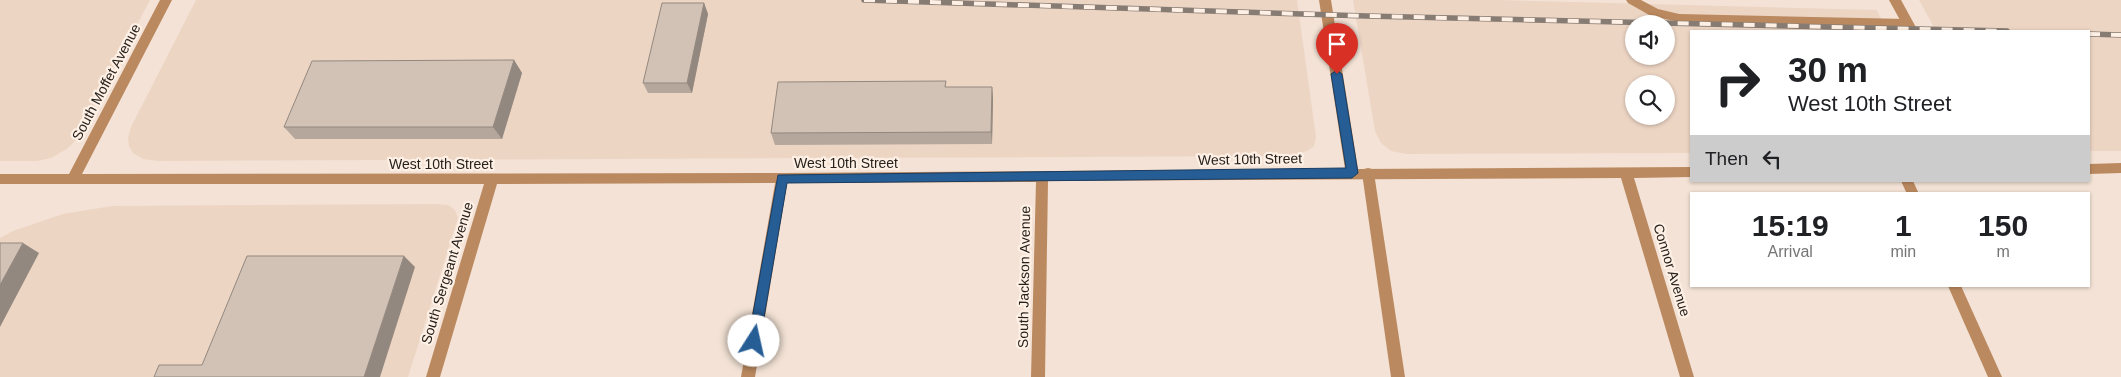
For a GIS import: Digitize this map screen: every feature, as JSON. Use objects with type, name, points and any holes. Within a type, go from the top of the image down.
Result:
[{"type":"street","name":"South Moffet Avenue","points":[[73,178],[166,0]]},
{"type":"street","points":[[1325,0],[1352,173]]},
{"type":"street","points":[[1632,0],[1656,14],[1679,18],[1909,27],[1895,0]]},
{"type":"street","points":[[2090,169],[2121,168]]},
{"type":"street","name":"West 10th Street","points":[[0,179],[1042,177],[1352,173],[1690,172]]},
{"type":"street","name":"Connor Avenue","points":[[1626,173],[1687,377]]},
{"type":"street","points":[[1368,174],[1398,377]]},
{"type":"street","name":"South Jackson Avenue","points":[[1038,377],[1042,177]]},
{"type":"street","points":[[748,377],[782,178]]},
{"type":"street","name":"South Sergeant Avenue","points":[[432,377],[492,179]]},
{"type":"street","points":[[1954,287],[1995,377]]},
{"type":"shaded area","points":[[0,0],[150,0],[77,139],[68,148],[51,158],[37,161],[0,161]]},
{"type":"shaded area","points":[[196,0],[1297,0],[1316,137],[1314,146],[1307,151],[1288,156],[159,161],[143,159],[133,153],[129,146],[128,138],[131,127]]},
{"type":"shaded area","points":[[1353,0],[1495,0],[1877,10],[1887,30],[1690,30],[1690,153],[1407,154],[1391,151],[1381,143],[1375,131]]},
{"type":"shaded area","points":[[1919,0],[2121,0],[2121,151],[2090,151],[2090,30],[1935,30]]},
{"type":"shaded area","points":[[448,205],[455,210],[458,218],[408,377],[0,377],[0,238],[13,231],[63,214],[112,206]]},
{"type":"building","points":[[662,3],[704,3],[687,83],[643,83]]},
{"type":"building","points":[[514,60],[493,127],[284,127],[312,61]]},
{"type":"building","points":[[946,81],[945,87],[992,87],[991,132],[771,133],[778,82]]},
{"type":"building","points":[[0,243],[23,243],[0,285]]},
{"type":"building","points":[[247,256],[404,256],[364,377],[154,377],[159,365],[202,365]]},
{"type":"railway","points":[[864,0],[1366,16],[1964,30]]},
{"type":"railway","points":[[2090,34],[2121,35]]},
{"type":"route","points":[[754,341],[782,178],[1352,173],[1337,74]]}]
